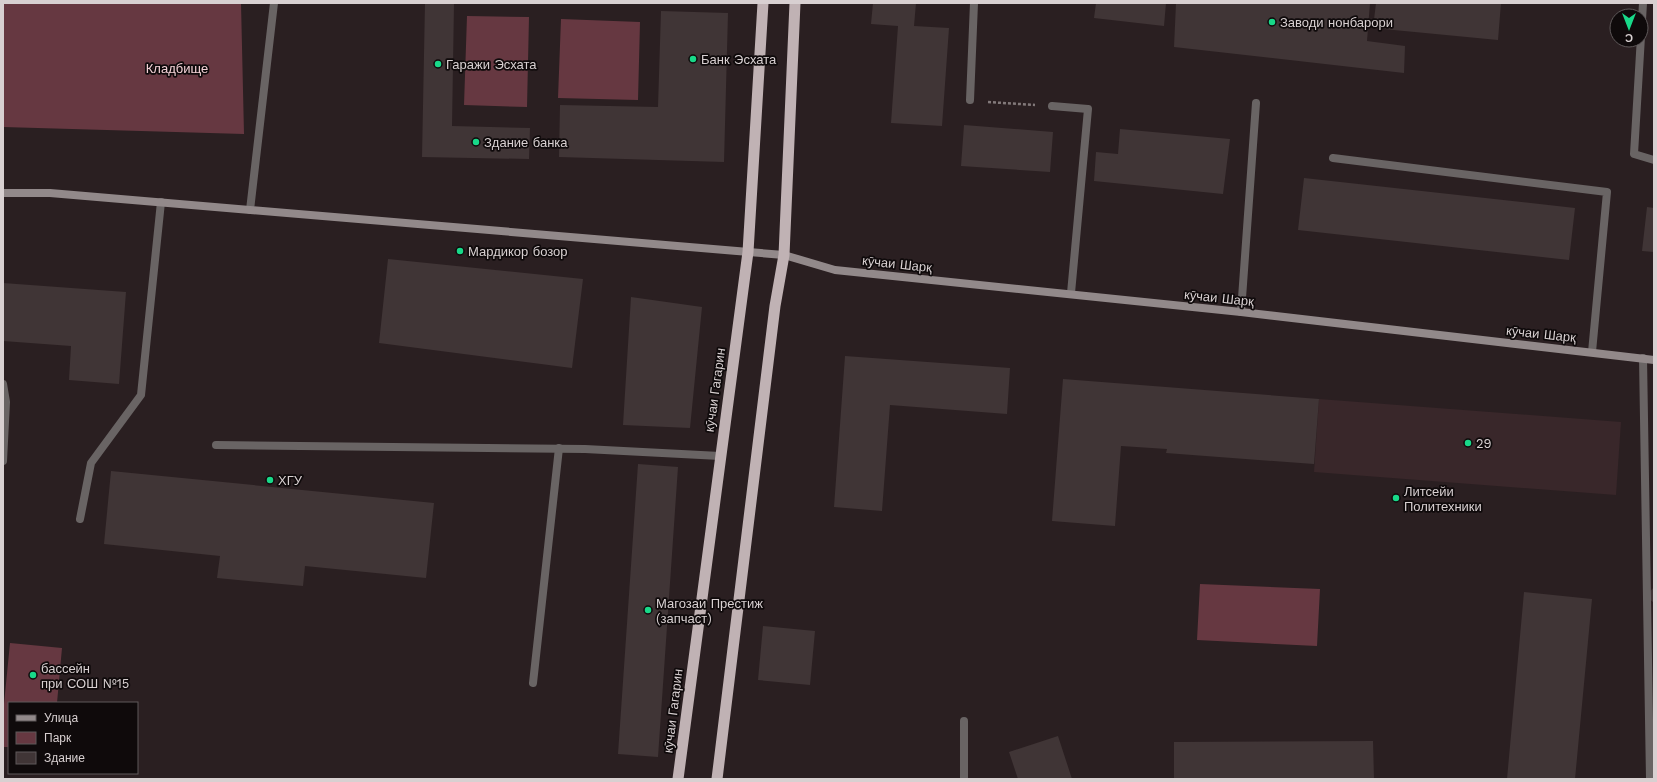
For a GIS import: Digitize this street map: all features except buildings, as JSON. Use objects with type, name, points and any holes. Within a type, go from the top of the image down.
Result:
[{"type":"highway","name":"кӯчаи Гагарин","points":[[678,779],[748,252],[763,3]]},
{"type":"highway","points":[[717,779],[775,306],[784,255],[795,3]]},
{"type":"main road","name":"кӯчаи Шарқ","points":[[3,192],[50,192],[784,255],[835,270],[1241,312],[1654,360]]},
{"type":"street","points":[[250,210],[274,3]]},
{"type":"street","points":[[970,100],[974,3]]},
{"type":"street","points":[[1643,3],[1634,154],[1654,160]]},
{"type":"street","points":[[1241,312],[1256,103]]},
{"type":"street","points":[[1052,106],[1088,109],[1071,294]]},
{"type":"street","points":[[1333,158],[1607,192],[1592,352]]},
{"type":"street","points":[[80,519],[91,463],[141,395],[161,202]]},
{"type":"street","points":[[1643,358],[1650,779]]},
{"type":"street","points":[[3,384],[6,402],[3,461]]},
{"type":"street","points":[[216,445],[559,448],[720,456]]},
{"type":"street","points":[[533,683],[559,448]]},
{"type":"street","points":[[964,721],[964,779]]},
{"type":"path","points":[[970,100],[1052,106]]},
{"type":"shaded area","name":"29","points":[[1319,399],[1621,422],[1616,495],[1314,472]]},
{"type":"green space","name":"Кладбище","points":[[3,3],[241,3],[244,134],[3,127]]},
{"type":"green space","points":[[467,16],[529,17],[527,107],[464,105]]},
{"type":"green space","points":[[561,19],[640,22],[638,100],[558,98]]},
{"type":"green space","points":[[1200,584],[1320,589],[1317,646],[1197,640]]},
{"type":"green space","name":"бассейн при СОШ №15","points":[[10,643],[62,648],[57,702],[8,702],[8,747],[3,747],[3,714]]},
{"type":"place","name":"Заводи нонбарори","points":[[1272,22]]},
{"type":"place","name":"Банк Эсхата","points":[[693,59]]},
{"type":"place","name":"Гаражи Эсхата","points":[[438,64]]},
{"type":"place","name":"Здание банка","points":[[476,142]]},
{"type":"place","name":"Мардикор бозор","points":[[460,251]]},
{"type":"place","name":"29","points":[[1468,443]]},
{"type":"place","name":"ХГУ","points":[[270,480]]},
{"type":"place","name":"Литсейи Политехники","points":[[1396,498]]},
{"type":"place","name":"Магозаи Престиж (запчаст)","points":[[648,610]]},
{"type":"place","name":"бассейн при СОШ №15","points":[[33,675]]}]
